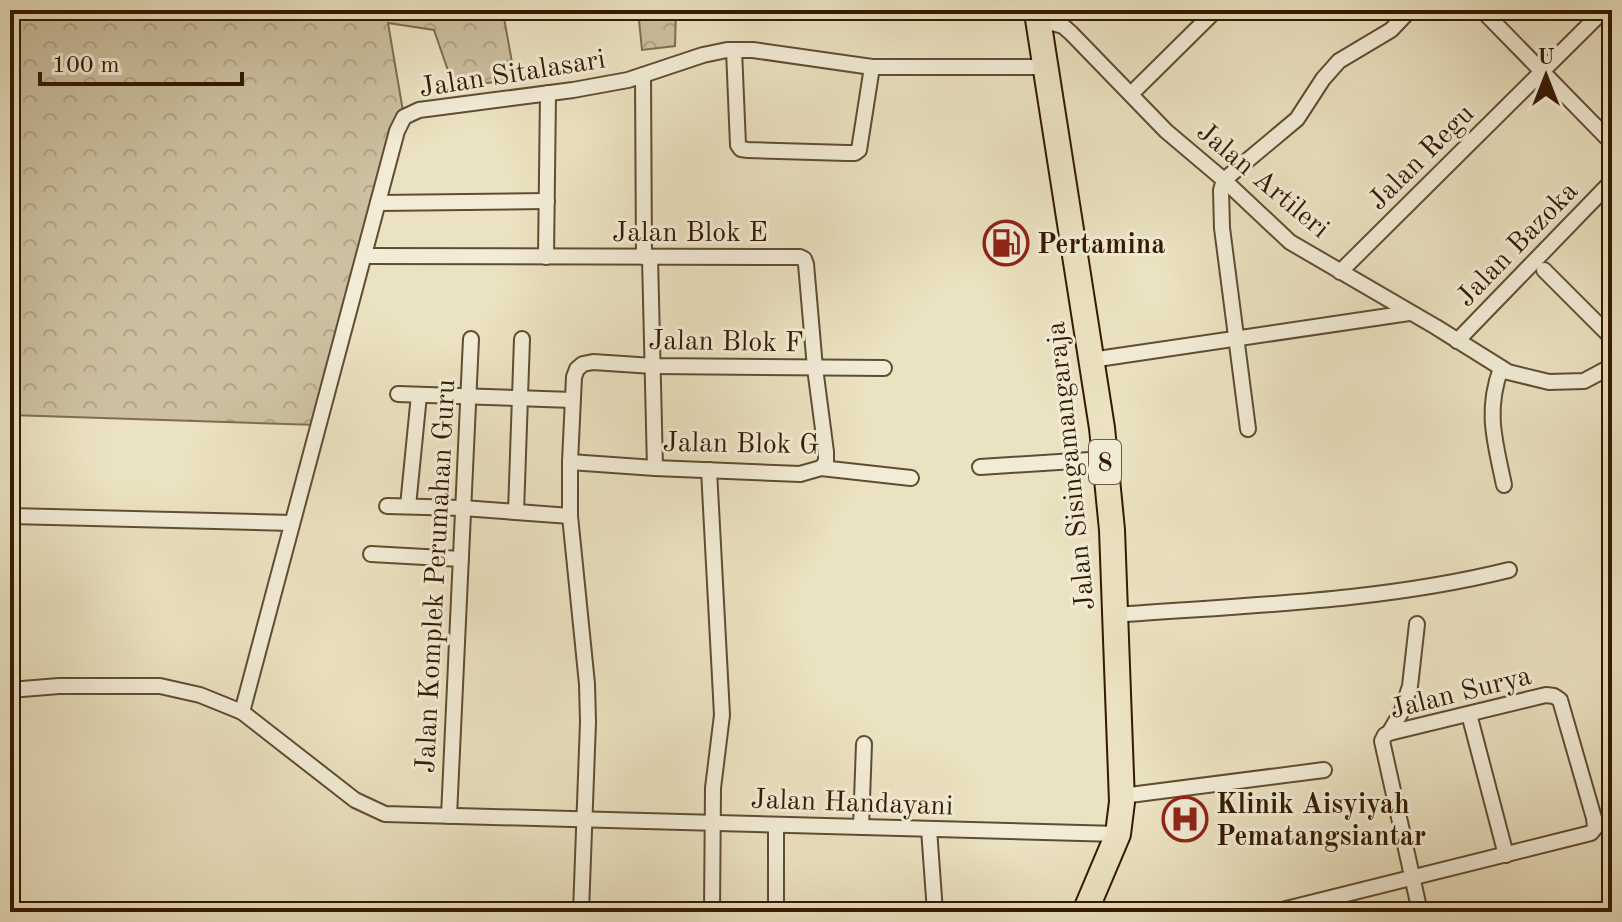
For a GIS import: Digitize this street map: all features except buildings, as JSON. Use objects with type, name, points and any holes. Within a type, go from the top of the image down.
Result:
[{"type":"highway","name":"Jalan Sisingamangaraja","points":[[1038,15],[1091,360],[1112,530],[1122,796],[1118,834],[1085,912]]},
{"type":"street","points":[[1131,94],[1216,10]]},
{"type":"street","points":[[1248,429],[1222,228],[1221,190],[1224,180],[1297,119],[1323,79],[1339,61],[1391,30],[1410,10]]},
{"type":"street","points":[[1482,10],[1612,143]]},
{"type":"street","name":"Jalan Regu","points":[[1340,272],[1604,10]]},
{"type":"street","name":"Jalan Artileri","points":[[1038,15],[1071,33],[1166,131],[1290,242],[1508,372],[1536,380],[1584,381],[1612,366]]},
{"type":"street","points":[[734,50],[736,136],[741,149],[748,150],[855,153],[859,150],[872,67]]},
{"type":"street","name":"Jalan Sitalasari","points":[[242,712],[397,131],[404,117],[419,110],[628,80],[703,55],[734,50],[872,67],[1046,67]]},
{"type":"street","points":[[643,75],[655,468]]},
{"type":"street","points":[[546,257],[548,93]]},
{"type":"street","name":"Jalan Bazoka","points":[[1457,341],[1612,181]]},
{"type":"street","points":[[378,203],[547,201]]},
{"type":"street","name":"Jalan Blok E","points":[[364,256],[800,257],[806,264],[826,452],[826,462],[821,468]]},
{"type":"street","points":[[1544,270],[1612,338]]},
{"type":"street","points":[[1091,360],[1409,312]]},
{"type":"street","name":"Jalan Komplek Perumahan Guru","points":[[449,816],[471,339]]},
{"type":"street","points":[[516,512],[522,339]]},
{"type":"street","name":"Jalan Blok F","points":[[572,400],[577,369],[593,362],[653,366],[884,368]]},
{"type":"street","points":[[1501,368],[1492,423],[1504,485]]},
{"type":"street","points":[[398,394],[572,400],[570,516],[588,722],[581,912]]},
{"type":"street","points":[[408,506],[419,395]]},
{"type":"street","points":[[980,467],[1105,459]]},
{"type":"street","name":"Jalan Blok G","points":[[570,462],[800,474],[821,468],[911,478]]},
{"type":"street","points":[[709,470],[722,715],[713,788],[712,912]]},
{"type":"street","points":[[387,506],[570,516]]},
{"type":"street","points":[[10,516],[292,523]]},
{"type":"street","points":[[371,554],[461,559]]},
{"type":"street","points":[[1115,615],[1360,597],[1470,580],[1509,570]]},
{"type":"street","points":[[1389,733],[1402,711],[1410,686],[1417,624]]},
{"type":"street","name":"Jalan Handayani","points":[[10,690],[59,686],[160,686],[200,695],[242,712],[355,800],[385,814],[1118,834]]},
{"type":"street","name":"Jalan Surya","points":[[1411,878],[1382,741],[1389,733],[1546,695],[1554,696],[1560,700],[1595,828]]},
{"type":"street","points":[[1469,714],[1506,855]]},
{"type":"street","points":[[861,827],[864,744]]},
{"type":"street","points":[[1122,796],[1324,770]]},
{"type":"street","points":[[1274,912],[1591,833],[1595,828],[1612,824]]},
{"type":"street","points":[[776,825],[776,912]]},
{"type":"street","points":[[929,829],[935,912]]},
{"type":"street","points":[[1411,878],[1420,912]]},
{"type":"green space","points":[[10,10],[111,10],[110,17],[336,15],[338,10],[529,10],[504,18],[515,79],[454,88],[434,30],[388,23],[404,117],[318,425],[10,415],[10,60],[19,18]]},
{"type":"green space","points":[[638,10],[676,10],[675,46],[642,50]]},
{"type":"place","name":"Pertamina","points":[[1006,243]]},
{"type":"place","name":"Klinik Aisyiyah Pematangsiantar","points":[[1185,819]]}]
